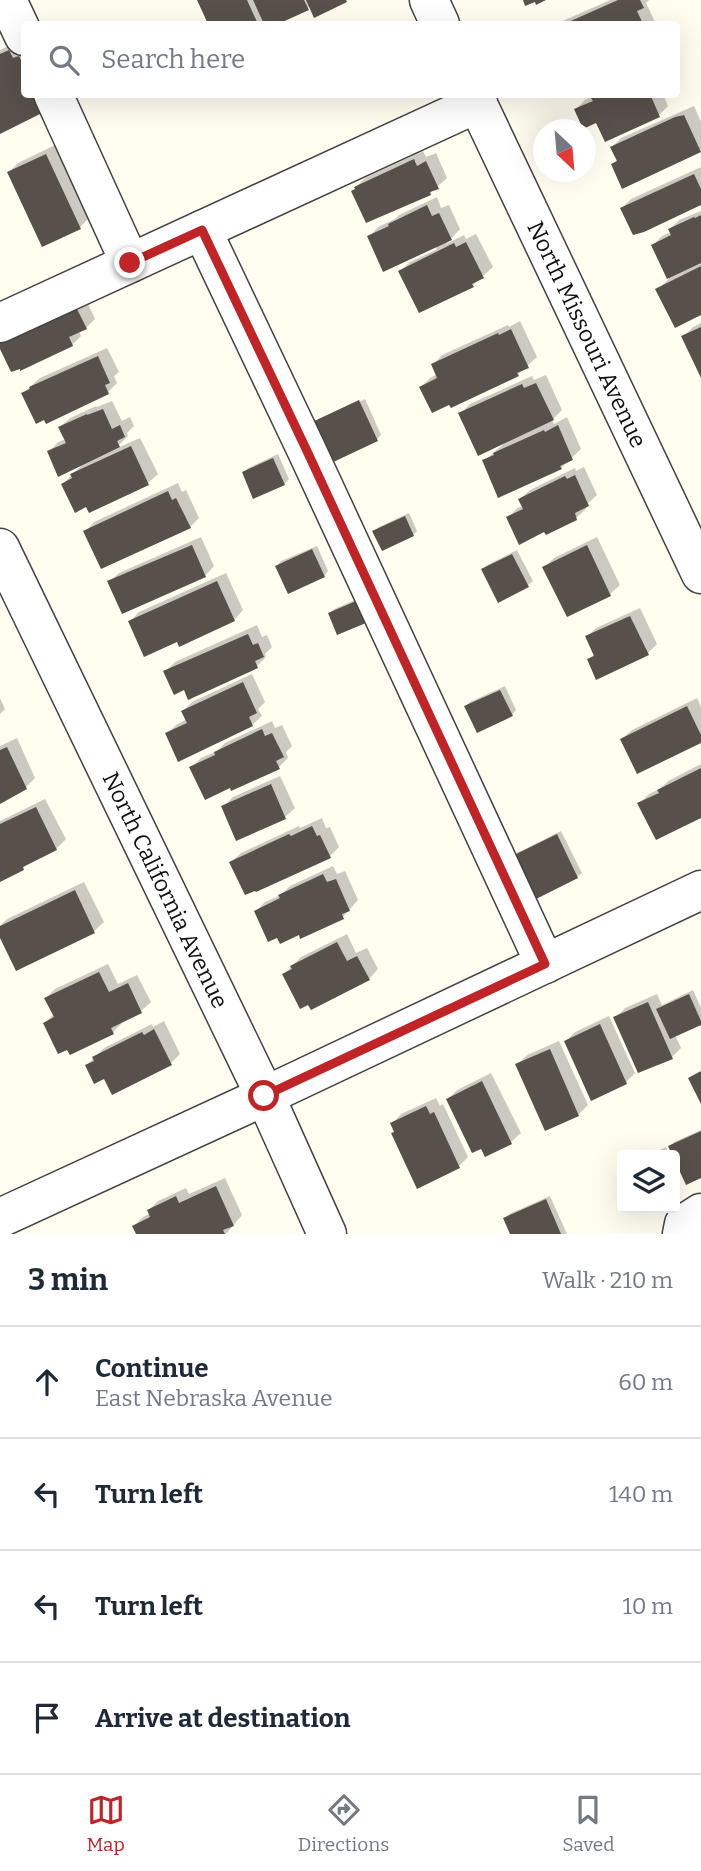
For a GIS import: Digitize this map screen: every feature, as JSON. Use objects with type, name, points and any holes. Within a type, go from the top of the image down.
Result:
[{"type":"street","points":[[7,0],[21,30]]},
{"type":"street","points":[[429,0],[439,21]]},
{"type":"street","points":[[55,98],[130,263]]},
{"type":"street","points":[[0,323],[475,99]]},
{"type":"street","name":"North Missouri Avenue","points":[[475,99],[701,574]]},
{"type":"street","points":[[202,230],[545,964]]},
{"type":"street","name":"North California Avenue","points":[[0,548],[264,1096],[327,1234]]},
{"type":"street","points":[[18,1220],[264,1096],[701,890]]},
{"type":"street","points":[[682,1234],[684,1224],[701,1213]]},
{"type":"building","points":[[197,0],[247,0],[257,21],[207,21]]},
{"type":"building","points":[[253,0],[304,0],[309,10],[285,21],[263,21]]},
{"type":"building","points":[[306,0],[346,0],[347,2],[314,18]]},
{"type":"building","points":[[523,0],[546,0],[525,6]]},
{"type":"building","points":[[618,0],[640,0],[644,8],[637,11],[642,21],[571,21]]},
{"type":"building","points":[[9,50],[13,58],[19,56],[21,98],[40,98],[46,111],[0,134],[0,54]]},
{"type":"building","points":[[591,98],[652,98],[660,117],[605,142],[596,119],[578,119],[574,109],[593,101]]},
{"type":"building","points":[[684,115],[701,152],[622,189],[611,164],[617,161],[610,147]]},
{"type":"building","points":[[46,154],[81,229],[42,247],[7,172]]},
{"type":"building","points":[[414,159],[417,166],[426,161],[439,189],[366,223],[351,191],[354,187]]},
{"type":"building","points":[[694,174],[701,189],[701,205],[633,235],[620,208]]},
{"type":"building","points":[[427,205],[432,216],[439,213],[452,240],[383,272],[367,236]]},
{"type":"building","points":[[701,215],[701,263],[667,279],[651,245],[671,235],[668,229]]},
{"type":"building","points":[[466,242],[484,278],[472,284],[474,287],[419,313],[398,271],[454,243],[456,247]]},
{"type":"building","points":[[701,266],[701,315],[675,328],[655,289]]},
{"type":"building","points":[[73,301],[87,329],[69,337],[73,346],[20,371],[11,372],[0,349],[0,338]]},
{"type":"building","points":[[701,327],[701,378],[681,336]]},
{"type":"building","points":[[511,329],[529,368],[517,373],[519,376],[451,408],[449,405],[432,413],[419,387],[437,378],[431,364]]},
{"type":"building","points":[[98,356],[110,383],[105,385],[109,394],[46,424],[44,420],[36,424],[21,393]]},
{"type":"building","points":[[536,383],[554,420],[478,456],[458,413],[522,384],[524,388]]},
{"type":"building","points":[[359,400],[378,441],[329,464],[310,423]]},
{"type":"building","points":[[103,409],[112,429],[120,425],[125,437],[117,441],[120,447],[58,477],[47,451],[66,443],[58,427]]},
{"type":"building","points":[[558,425],[573,460],[560,466],[562,469],[498,498],[482,460]]},
{"type":"building","points":[[131,446],[149,485],[89,513],[86,507],[75,513],[61,484],[72,478],[70,474]]},
{"type":"building","points":[[273,458],[285,485],[253,499],[242,472]]},
{"type":"building","points":[[575,475],[589,506],[575,513],[577,520],[519,545],[506,517],[523,509],[518,499],[565,476],[567,479]]},
{"type":"building","points":[[168,491],[172,500],[176,498],[191,528],[101,569],[83,531]]},
{"type":"building","points":[[405,516],[414,536],[382,551],[372,531]]},
{"type":"building","points":[[192,545],[206,577],[122,614],[107,581]]},
{"type":"building","points":[[587,545],[611,596],[567,617],[542,567]]},
{"type":"building","points":[[312,549],[325,577],[288,594],[275,566]]},
{"type":"building","points":[[512,554],[529,587],[498,603],[481,569]]},
{"type":"building","points":[[217,581],[235,621],[179,647],[177,642],[144,657],[128,621]]},
{"type":"building","points":[[356,601],[366,623],[337,635],[328,613]]},
{"type":"building","points":[[630,616],[649,655],[596,680],[587,659],[594,656],[585,636]]},
{"type":"building","points":[[248,634],[253,645],[258,643],[264,657],[255,661],[258,668],[188,700],[184,690],[174,695],[163,671]]},
{"type":"building","points":[[243,682],[257,713],[249,717],[253,726],[178,762],[165,733],[187,723],[181,711]]},
{"type":"building","points":[[500,690],[513,716],[477,733],[464,706]]},
{"type":"building","points":[[687,706],[701,735],[701,743],[637,774],[620,739]]},
{"type":"building","points":[[262,729],[265,736],[272,733],[284,757],[276,761],[280,769],[205,800],[189,767]]},
{"type":"building","points":[[7,747],[27,789],[0,804],[0,750]]},
{"type":"building","points":[[701,768],[701,818],[656,840],[637,803]]},
{"type":"building","points":[[271,784],[286,819],[236,841],[221,806]]},
{"type":"building","points":[[36,807],[57,850],[0,882],[0,824]]},
{"type":"building","points":[[312,826],[317,836],[320,835],[331,858],[245,895],[229,862]]},
{"type":"building","points":[[557,834],[578,878],[530,902],[508,858]]},
{"type":"building","points":[[323,874],[327,882],[336,879],[350,911],[342,914],[344,919],[300,939],[299,935],[280,944],[277,938],[268,942],[254,911],[280,898],[278,895]]},
{"type":"building","points":[[75,890],[95,933],[16,971],[0,938],[0,926]]},
{"type":"building","points":[[337,942],[347,961],[357,956],[370,980],[311,1010],[308,1005],[300,1009],[282,974],[292,969],[290,966]]},
{"type":"building","points":[[99,972],[109,992],[128,983],[142,1013],[111,1028],[114,1034],[70,1055],[67,1050],[58,1054],[43,1023],[54,1017],[44,998]]},
{"type":"building","points":[[689,994],[701,1025],[670,1039],[656,1009]]},
{"type":"building","points":[[648,1002],[673,1059],[638,1073],[613,1017]]},
{"type":"building","points":[[600,1024],[627,1084],[591,1101],[564,1041]]},
{"type":"building","points":[[154,1029],[172,1065],[112,1095],[104,1079],[94,1084],[85,1065],[94,1061],[92,1057],[142,1032],[144,1035]]},
{"type":"building","points":[[550,1049],[579,1116],[545,1131],[515,1064]]},
{"type":"building","points":[[701,1071],[701,1104],[688,1078]]},
{"type":"building","points":[[482,1081],[512,1144],[485,1157],[481,1149],[472,1153],[446,1099]]},
{"type":"building","points":[[426,1106],[430,1114],[434,1112],[460,1168],[417,1189],[391,1133],[394,1132],[390,1123]]},
{"type":"building","points":[[701,1131],[701,1178],[686,1185],[680,1172],[680,1150],[670,1150],[668,1146]]},
{"type":"building","points":[[216,1186],[234,1226],[223,1230],[225,1234],[136,1234],[132,1226],[150,1217],[147,1210],[176,1196],[179,1203]]},
{"type":"building","points":[[546,1199],[561,1234],[510,1234],[503,1218]]},
{"type":"route","points":[[130,263],[202,230],[545,964],[264,1096]]}]
